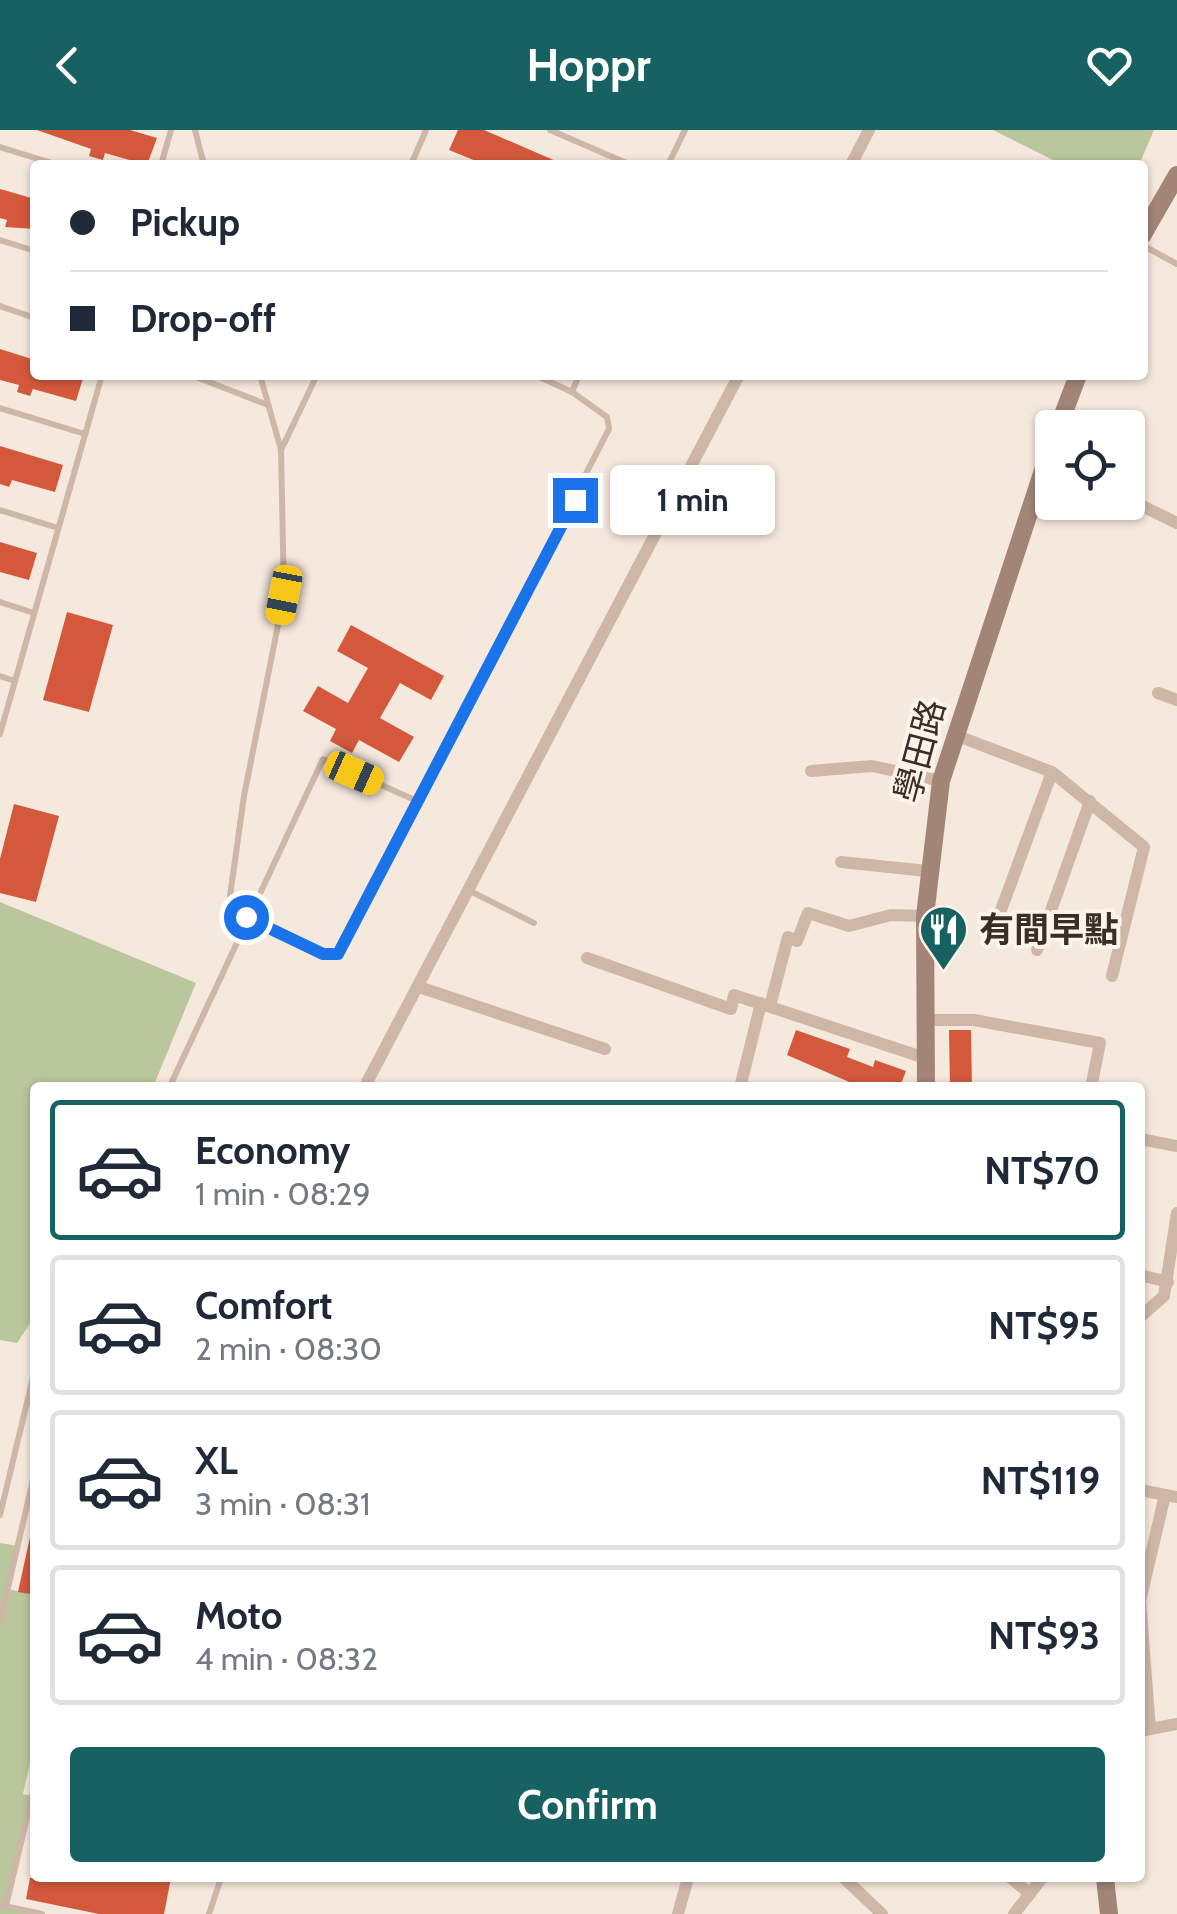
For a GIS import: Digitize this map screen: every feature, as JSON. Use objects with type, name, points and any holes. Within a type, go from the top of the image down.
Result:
[{"type":"main road","points":[[1148,214],[1177,176]]},
{"type":"main road","points":[[1065,410],[1076,380]]},
{"type":"main road","name":"學田路","points":[[926,1082],[924,916],[942,781],[1035,502]]},
{"type":"main road","points":[[1106,1882],[1110,1914]]},
{"type":"street","points":[[853,160],[869,130]]},
{"type":"street","points":[[367,1082],[736,380]]},
{"type":"street","points":[[1145,507],[1177,523]]},
{"type":"street","points":[[1158,693],[1177,700]]},
{"type":"street","points":[[955,735],[1052,772],[1144,847],[1112,976]]},
{"type":"street","points":[[811,771],[872,766],[942,781]]},
{"type":"street","points":[[1001,910],[1052,772]]},
{"type":"street","points":[[1038,950],[1090,801]]},
{"type":"street","points":[[842,862],[927,871]]},
{"type":"street","points":[[742,1082],[788,937],[797,941],[808,913],[849,926],[890,916],[924,916]]},
{"type":"street","points":[[587,958],[731,1009],[734,995],[925,1058]]},
{"type":"street","points":[[419,987],[605,1049]]},
{"type":"street","points":[[925,1020],[974,1020],[1100,1044],[1092,1082]]},
{"type":"street","points":[[1145,1140],[1177,1146]]},
{"type":"street","points":[[1145,1313],[1170,1293],[1177,1212]]},
{"type":"street","points":[[1145,1279],[1170,1293]]},
{"type":"street","points":[[1145,1491],[1171,1496],[1145,1584]]},
{"type":"street","points":[[1145,1730],[1177,1724]]},
{"type":"street","points":[[678,1914],[687,1882]]},
{"type":"street","points":[[848,1882],[882,1914]]},
{"type":"street","points":[[1016,1882],[1030,1894]]},
{"type":"street","points":[[1014,1914],[1039,1882]]},
{"type":"lane","points":[[162,160],[171,130]]},
{"type":"lane","points":[[195,130],[203,160]]},
{"type":"lane","points":[[413,160],[426,130]]},
{"type":"lane","points":[[550,130],[619,160]]},
{"type":"lane","points":[[671,160],[686,130]]},
{"type":"lane","points":[[0,146],[43,160]]},
{"type":"lane","points":[[0,240],[30,249]]},
{"type":"lane","points":[[1148,248],[1177,264]]},
{"type":"lane","points":[[0,306],[30,316]]},
{"type":"lane","points":[[0,734],[101,380]]},
{"type":"lane","points":[[203,380],[268,405]]},
{"type":"lane","points":[[261,380],[282,450],[284,595],[244,796],[230,896],[246,917],[323,954],[338,954],[609,429],[607,417],[572,392],[545,380]]},
{"type":"lane","points":[[282,450],[315,380]]},
{"type":"lane","points":[[572,392],[577,380]]},
{"type":"lane","points":[[0,408],[85,434]]},
{"type":"lane","points":[[0,510],[58,528]]},
{"type":"lane","points":[[0,602],[34,613]]},
{"type":"lane","points":[[0,676],[15,681]]},
{"type":"lane","points":[[171,1082],[323,759],[417,801]]},
{"type":"lane","points":[[468,890],[534,922]]},
{"type":"lane","points":[[0,1515],[30,1390]]},
{"type":"lane","points":[[0,1622],[30,1493]]},
{"type":"lane","points":[[30,1804],[3,1905],[42,1914]]},
{"type":"lane","points":[[209,1914],[220,1882]]},
{"type":"green space","points":[[993,130],[1154,130],[1141,160],[1053,160]]},
{"type":"green space","points":[[0,902],[196,983],[155,1082],[30,1082],[30,1324],[17,1343],[0,1340]]},
{"type":"green space","points":[[0,1543],[18,1546],[8,1589],[30,1594],[30,1762],[23,1794],[30,1796],[30,1805],[7,1905],[42,1914],[0,1914]]},
{"type":"building","points":[[37,130],[130,130],[157,138],[149,160],[130,160],[105,153],[103,160],[89,156],[91,149]]},
{"type":"building","points":[[458,130],[484,130],[553,160],[474,160],[449,150]]},
{"type":"building","points":[[0,189],[30,198],[30,229],[5,227],[7,220],[0,218]]},
{"type":"building","points":[[0,349],[30,358],[30,380],[82,380],[76,401],[33,389],[30,396],[17,392],[19,385],[0,380]]},
{"type":"building","points":[[0,446],[63,465],[55,492],[12,480],[9,487],[0,484]]},
{"type":"building","points":[[0,542],[37,553],[29,580],[0,572]]},
{"type":"building","points":[[67,612],[113,625],[89,712],[43,700]]},
{"type":"building","points":[[351,625],[444,676],[431,700],[400,683],[380,718],[414,737],[399,762],[359,740],[352,753],[330,741],[336,729],[303,711],[318,686],[348,703],[368,668],[337,651]]},
{"type":"building","points":[[14,804],[59,816],[36,902],[0,893],[0,859]]},
{"type":"building","points":[[796,1030],[850,1049],[847,1057],[873,1067],[875,1060],[906,1071],[902,1082],[849,1082],[787,1055]]},
{"type":"building","points":[[949,1030],[971,1030],[972,1082],[950,1082]]},
{"type":"building","points":[[30,1537],[30,1594],[18,1592]]},
{"type":"building","points":[[30,1878],[30,1882],[170,1882],[164,1914],[99,1914],[26,1899]]},
{"type":"place","name":"有間早點","points":[[944,972]]},
{"type":"route","points":[[246,917],[323,954],[338,954],[575,500]]}]
